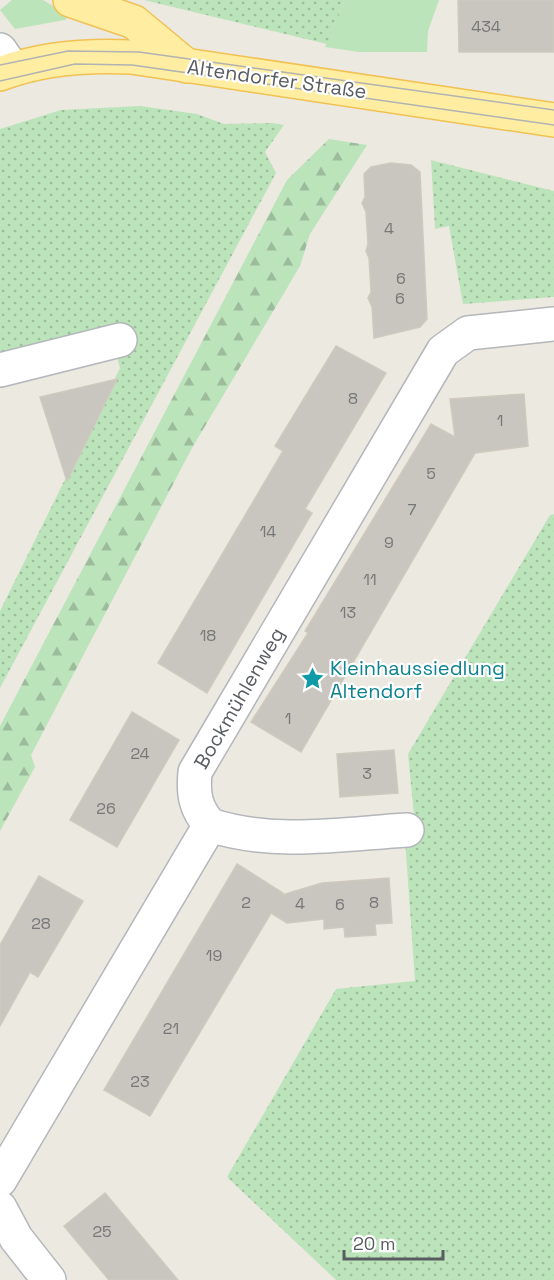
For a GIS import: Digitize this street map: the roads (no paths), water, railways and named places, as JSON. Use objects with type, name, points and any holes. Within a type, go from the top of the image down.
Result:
[{"type":"main road","points":[[70,0],[134,22],[187,66]]},
{"type":"main road","name":"Altendorfer Straße","points":[[4,64],[105,56],[264,76],[554,120]]},
{"type":"street","name":"Bockmühlenweg","points":[[210,825],[196,805],[193,794],[195,772],[443,351],[468,333],[551,325]]},
{"type":"street","points":[[0,370],[120,340]]},
{"type":"street","points":[[0,1180],[210,825],[239,835],[276,838],[407,830]]},
{"type":"street","points":[[0,1208],[16,1238],[49,1280]]},
{"type":"tram line","points":[[0,65],[68,51],[139,52],[554,110]]},
{"type":"tram line","points":[[0,81],[75,64],[132,65],[554,125]]},
{"type":"place","name":"Kleinhaussiedlung Altendorf","points":[[312,679]]}]
